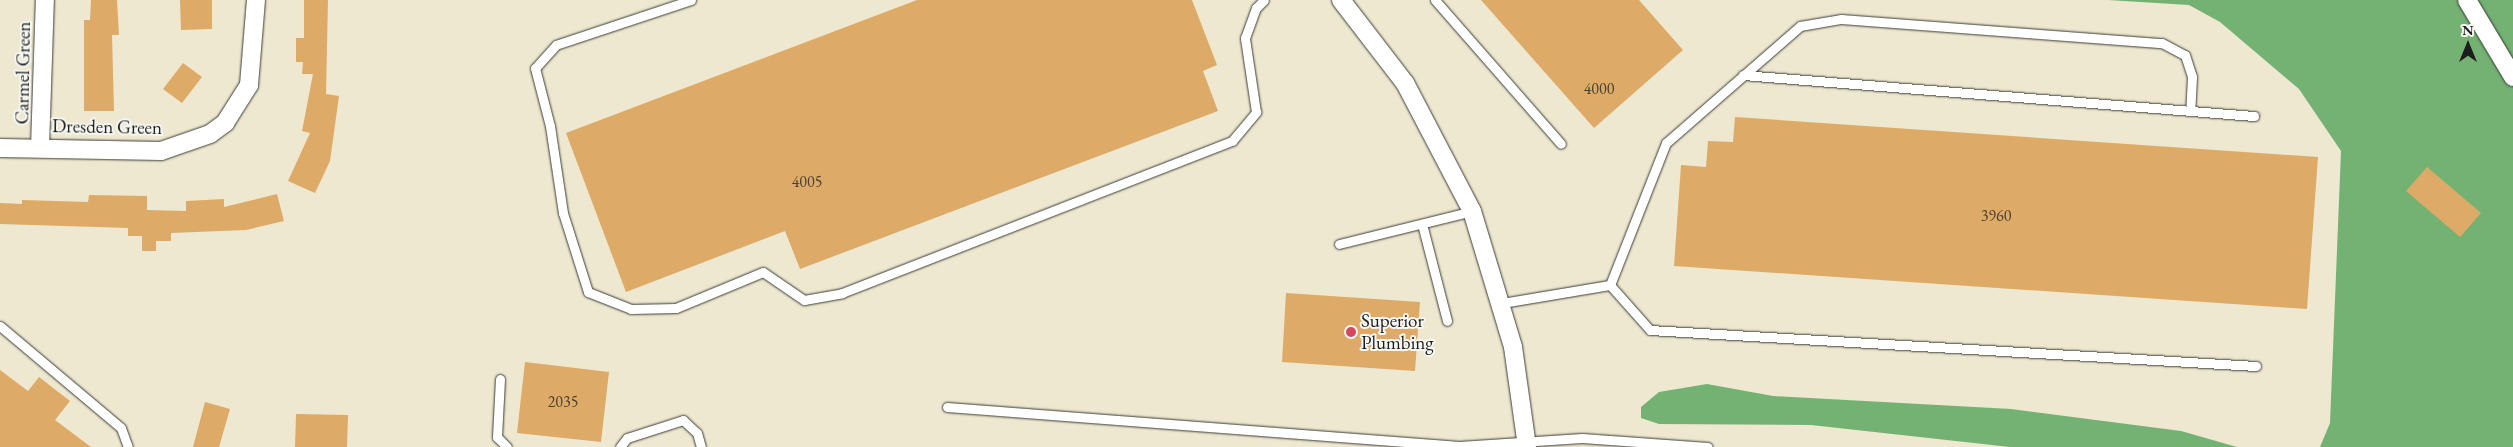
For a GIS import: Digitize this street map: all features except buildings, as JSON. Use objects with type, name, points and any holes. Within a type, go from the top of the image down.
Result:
[{"type":"street","name":"Carmel Green","points":[[40,147],[45,0]]},
{"type":"street","name":"Dresden Green","points":[[0,148],[40,147],[161,152],[210,134],[234,111],[249,85],[256,0]]},
{"type":"street","points":[[1341,0],[1405,83],[1472,211],[1502,303],[1527,445]]},
{"type":"street","points":[[2466,0],[2513,77]]},
{"type":"lane","points":[[691,0],[556,46],[535,68],[563,213],[588,292],[631,309],[676,308],[763,272],[804,300],[842,293],[1232,141],[1256,112],[1245,38],[1264,0]]},
{"type":"lane","points":[[1434,0],[1561,144]]},
{"type":"lane","points":[[1610,285],[1666,143],[1800,26],[1841,19],[2162,43],[2185,55],[2192,76],[2190,111]]},
{"type":"lane","points":[[1744,75],[2254,116]]},
{"type":"lane","points":[[1340,244],[1472,211]]},
{"type":"lane","points":[[1422,224],[1447,321]]},
{"type":"lane","points":[[1502,303],[1610,285]]},
{"type":"lane","points":[[1610,285],[1650,330],[2256,366]]},
{"type":"lane","points":[[0,326],[121,428],[128,447]]},
{"type":"lane","points":[[500,379],[497,437],[507,447]]},
{"type":"lane","points":[[947,407],[1459,446],[1527,445],[1582,438],[1708,447]]},
{"type":"lane","points":[[620,447],[627,438],[683,420],[697,433],[701,447]]},
{"type":"green space","points":[[2108,0],[2513,0],[2513,447],[2320,447],[2330,423],[2341,151],[2299,89],[2220,22],[2189,5]]},
{"type":"green space","points":[[1707,384],[1773,396],[2011,409],[2181,431],[2237,447],[2010,447],[1811,425],[1659,424],[1641,418],[1641,407],[1659,392]]},
{"type":"place","name":"Superior Plumbing","points":[[1351,332]]}]
